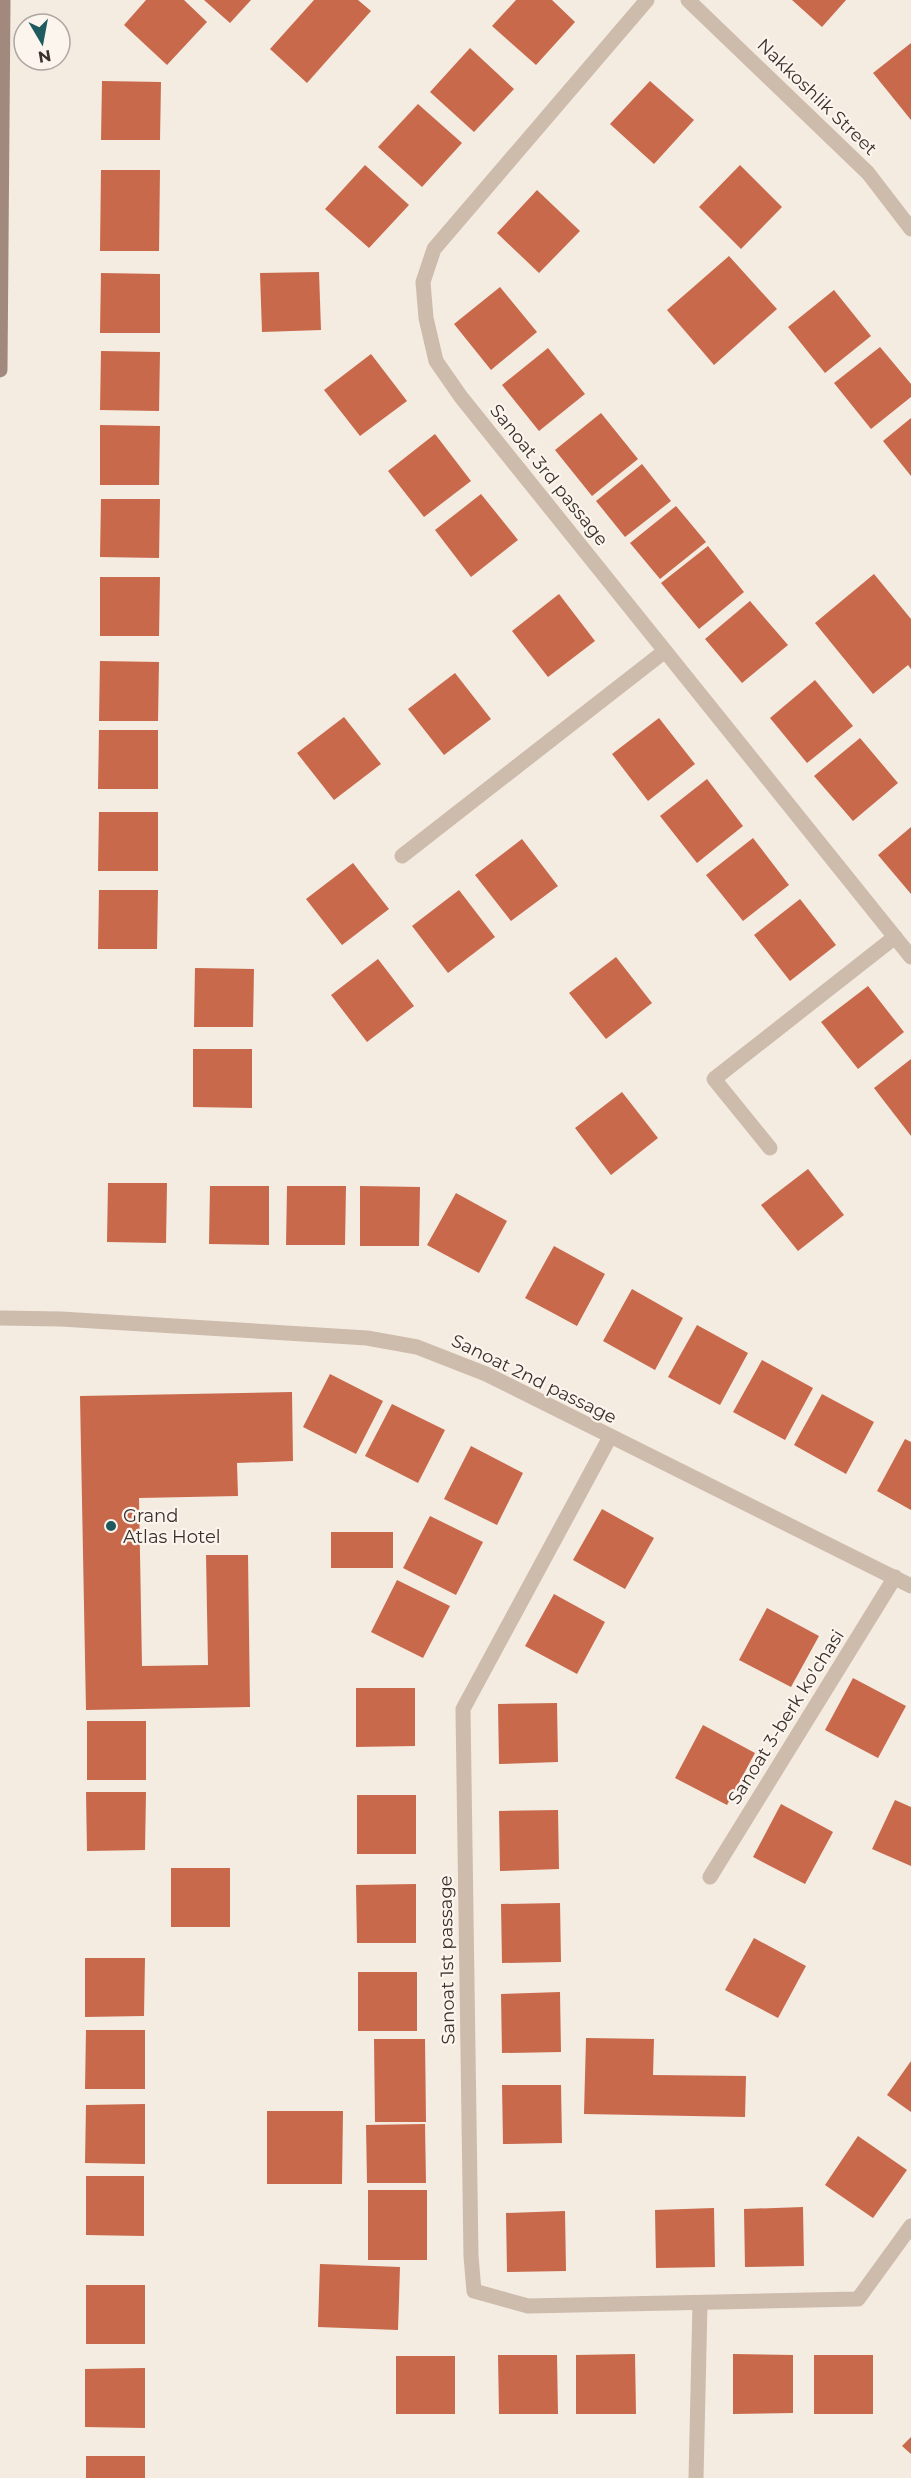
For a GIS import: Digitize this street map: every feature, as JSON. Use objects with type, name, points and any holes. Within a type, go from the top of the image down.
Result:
[{"type":"main road","points":[[0,370],[3,0]]},
{"type":"street","name":"Sanoat 3rd passage","points":[[646,0],[435,249],[423,282],[426,318],[436,361],[460,397],[911,957]]},
{"type":"street","name":"Nakkoshlik Street","points":[[688,0],[868,173],[911,229]]},
{"type":"street","points":[[402,856],[665,651]]},
{"type":"street","points":[[770,1148],[714,1079],[895,937]]},
{"type":"street","name":"Sanoat 2nd passage","points":[[0,1318],[268,1330],[391,1341],[441,1354],[486,1374],[911,1586]]},
{"type":"street","name":"Sanoat 1st passage","points":[[610,1437],[463,1709],[471,2256],[474,2292],[528,2306],[858,2299],[911,2226]]},
{"type":"street","name":"Sanoat 3-berk ko'chasi","points":[[710,1877],[895,1577]]},
{"type":"street","points":[[696,2478],[700,2304]]},
{"type":"building","points":[[146,0],[184,0],[207,22],[167,65],[124,25]]},
{"type":"building","points":[[204,0],[251,0],[230,23]]},
{"type":"building","points":[[314,0],[358,0],[371,11],[307,83],[270,49]]},
{"type":"building","points":[[516,0],[552,0],[575,22],[536,65],[492,26]]},
{"type":"building","points":[[792,0],[846,0],[822,27]]},
{"type":"building","points":[[911,43],[911,120],[873,73]]},
{"type":"building","points":[[470,48],[514,89],[474,132],[430,92]]},
{"type":"building","points":[[102,81],[161,82],[160,140],[101,140]]},
{"type":"building","points":[[650,81],[694,120],[654,164],[610,124]]},
{"type":"building","points":[[418,104],[462,143],[422,187],[378,147]]},
{"type":"building","points":[[365,165],[409,205],[369,248],[325,209]]},
{"type":"building","points":[[740,165],[782,207],[741,249],[699,207]]},
{"type":"building","points":[[101,170],[160,170],[159,251],[100,251]]},
{"type":"building","points":[[537,190],[580,231],[539,273],[497,233]]},
{"type":"building","points":[[729,256],[777,309],[714,365],[667,310]]},
{"type":"building","points":[[319,272],[321,330],[262,332],[260,273]]},
{"type":"building","points":[[101,273],[160,274],[160,333],[100,333]]},
{"type":"building","points":[[500,287],[537,332],[491,370],[454,324]]},
{"type":"building","points":[[834,290],[871,336],[825,373],[788,327]]},
{"type":"building","points":[[880,347],[911,384],[911,397],[871,429],[834,383]]},
{"type":"building","points":[[548,348],[585,394],[539,431],[502,385]]},
{"type":"building","points":[[101,351],[160,352],[159,411],[100,410]]},
{"type":"building","points":[[371,354],[407,401],[360,436],[324,390]]},
{"type":"building","points":[[601,413],[638,459],[592,496],[555,450]]},
{"type":"building","points":[[911,418],[911,476],[883,441]]},
{"type":"building","points":[[100,425],[160,426],[159,485],[100,485]]},
{"type":"building","points":[[435,434],[471,481],[424,517],[388,471]]},
{"type":"building","points":[[642,464],[671,501],[625,537],[596,501]]},
{"type":"building","points":[[481,494],[518,540],[471,577],[435,530]]},
{"type":"building","points":[[101,499],[160,499],[159,558],[100,557]]},
{"type":"building","points":[[676,506],[706,542],[660,579],[630,543]]},
{"type":"building","points":[[708,546],[744,592],[699,629],[661,583]]},
{"type":"building","points":[[874,574],[911,619],[911,669],[908,665],[873,694],[815,623]]},
{"type":"building","points":[[100,577],[160,577],[159,636],[100,636]]},
{"type":"building","points":[[559,594],[595,641],[548,677],[512,631]]},
{"type":"building","points":[[750,601],[788,645],[742,683],[705,639]]},
{"type":"building","points":[[100,661],[159,662],[158,721],[99,721]]},
{"type":"building","points":[[455,673],[491,719],[444,755],[408,709]]},
{"type":"building","points":[[815,680],[853,726],[807,763],[770,718]]},
{"type":"building","points":[[344,717],[381,764],[334,800],[297,753]]},
{"type":"building","points":[[659,718],[695,764],[648,801],[612,754]]},
{"type":"building","points":[[99,730],[158,730],[158,789],[98,789]]},
{"type":"building","points":[[860,738],[898,783],[853,821],[814,776]]},
{"type":"building","points":[[707,779],[743,826],[697,863],[660,816]]},
{"type":"building","points":[[99,812],[158,812],[158,871],[98,871]]},
{"type":"building","points":[[911,827],[911,894],[878,855]]},
{"type":"building","points":[[753,838],[789,885],[743,921],[706,875]]},
{"type":"building","points":[[522,839],[558,886],[511,921],[475,875]]},
{"type":"building","points":[[353,863],[389,909],[342,945],[306,899]]},
{"type":"building","points":[[99,890],[158,890],[157,949],[98,949]]},
{"type":"building","points":[[459,890],[495,937],[448,973],[412,926]]},
{"type":"building","points":[[800,899],[836,945],[790,981],[754,935]]},
{"type":"building","points":[[616,957],[652,1003],[606,1039],[569,993]]},
{"type":"building","points":[[378,959],[414,1006],[367,1042],[331,995]]},
{"type":"building","points":[[195,968],[254,969],[253,1027],[194,1027]]},
{"type":"building","points":[[868,986],[904,1032],[858,1069],[821,1022]]},
{"type":"building","points":[[193,1049],[252,1049],[252,1108],[193,1107]]},
{"type":"building","points":[[911,1059],[911,1136],[874,1088]]},
{"type":"building","points":[[622,1092],[658,1138],[611,1175],[575,1128]]},
{"type":"building","points":[[808,1169],[844,1215],[798,1251],[761,1205]]},
{"type":"building","points":[[108,1183],[167,1183],[166,1243],[107,1242]]},
{"type":"building","points":[[210,1186],[269,1186],[269,1245],[209,1244]]},
{"type":"building","points":[[287,1186],[346,1186],[345,1245],[286,1245]]},
{"type":"building","points":[[360,1186],[420,1187],[419,1246],[360,1246]]},
{"type":"building","points":[[456,1193],[507,1221],[479,1273],[427,1245]]},
{"type":"building","points":[[554,1246],[605,1274],[577,1326],[525,1298]]},
{"type":"building","points":[[632,1289],[683,1318],[655,1370],[603,1341]]},
{"type":"building","points":[[697,1325],[748,1353],[720,1405],[668,1377]]},
{"type":"building","points":[[762,1360],[813,1388],[785,1440],[733,1412]]},
{"type":"building","points":[[330,1374],[383,1401],[356,1454],[303,1427]]},
{"type":"building","name":"Grand Atlas Hotel","points":[[292,1392],[293,1461],[237,1463],[238,1496],[139,1498],[142,1666],[208,1665],[206,1555],[248,1555],[250,1707],[86,1710],[80,1396]]},
{"type":"building","points":[[822,1394],[874,1422],[846,1474],[794,1445]]},
{"type":"building","points":[[392,1404],[445,1430],[418,1483],[365,1456]]},
{"type":"building","points":[[905,1439],[911,1442],[911,1510],[877,1491]]},
{"type":"building","points":[[471,1446],[523,1473],[497,1525],[444,1499]]},
{"type":"building","points":[[602,1509],[654,1538],[625,1589],[573,1560]]},
{"type":"building","points":[[430,1516],[483,1542],[456,1595],[403,1568]]},
{"type":"building","points":[[331,1532],[393,1532],[393,1568],[331,1568]]},
{"type":"building","points":[[397,1580],[450,1606],[423,1658],[371,1632]]},
{"type":"building","points":[[554,1594],[605,1622],[577,1674],[525,1646]]},
{"type":"building","points":[[767,1608],[819,1636],[791,1687],[739,1660]]},
{"type":"building","points":[[853,1678],[906,1706],[878,1758],[825,1730]]},
{"type":"building","points":[[356,1688],[415,1688],[415,1746],[356,1747]]},
{"type":"building","points":[[557,1703],[558,1762],[499,1764],[498,1704]]},
{"type":"building","points":[[87,1721],[146,1721],[146,1780],[87,1780]]},
{"type":"building","points":[[703,1725],[755,1753],[727,1805],[675,1778]]},
{"type":"building","points":[[86,1792],[146,1792],[145,1850],[87,1851]]},
{"type":"building","points":[[357,1795],[416,1795],[416,1854],[357,1854]]},
{"type":"building","points":[[895,1800],[911,1807],[911,1866],[872,1849]]},
{"type":"building","points":[[781,1804],[833,1832],[805,1884],[753,1857]]},
{"type":"building","points":[[558,1810],[559,1869],[500,1871],[499,1811]]},
{"type":"building","points":[[171,1868],[230,1868],[230,1927],[171,1927]]},
{"type":"building","points":[[416,1884],[416,1943],[357,1943],[356,1885]]},
{"type":"building","points":[[560,1903],[561,1962],[502,1963],[501,1904]]},
{"type":"building","points":[[754,1938],[806,1966],[778,2018],[725,1990]]},
{"type":"building","points":[[85,1958],[145,1958],[144,2016],[85,2017]]},
{"type":"building","points":[[358,1972],[417,1972],[417,2031],[358,2031]]},
{"type":"building","points":[[560,1992],[561,2052],[502,2053],[501,1994]]},
{"type":"building","points":[[86,2030],[145,2030],[145,2089],[85,2089]]},
{"type":"building","points":[[586,2038],[654,2039],[653,2075],[746,2076],[745,2117],[584,2114]]},
{"type":"building","points":[[374,2039],[425,2039],[426,2122],[375,2122]]},
{"type":"building","points":[[911,2061],[911,2112],[887,2095]]},
{"type":"building","points":[[502,2085],[561,2085],[562,2143],[503,2144]]},
{"type":"building","points":[[145,2104],[145,2164],[85,2163],[86,2105]]},
{"type":"building","points":[[267,2111],[343,2111],[342,2184],[267,2184]]},
{"type":"building","points":[[425,2124],[426,2183],[367,2183],[366,2125]]},
{"type":"building","points":[[858,2136],[907,2170],[873,2218],[825,2185]]},
{"type":"building","points":[[86,2176],[144,2176],[144,2236],[86,2235]]},
{"type":"building","points":[[368,2190],[427,2190],[427,2260],[368,2260]]},
{"type":"building","points":[[803,2207],[804,2266],[745,2267],[744,2209]]},
{"type":"building","points":[[714,2208],[715,2267],[656,2268],[655,2210]]},
{"type":"building","points":[[565,2211],[566,2271],[507,2272],[506,2213]]},
{"type":"building","points":[[320,2264],[400,2267],[398,2330],[318,2327]]},
{"type":"building","points":[[86,2285],[145,2285],[145,2344],[86,2344]]},
{"type":"building","points":[[635,2354],[636,2414],[576,2414],[576,2355]]},
{"type":"building","points":[[733,2354],[793,2355],[793,2413],[733,2414]]},
{"type":"building","points":[[498,2355],[557,2355],[558,2414],[499,2414]]},
{"type":"building","points":[[814,2355],[873,2355],[873,2414],[814,2414]]},
{"type":"building","points":[[396,2356],[455,2356],[455,2414],[396,2414]]},
{"type":"building","points":[[145,2368],[145,2428],[85,2427],[85,2369]]},
{"type":"building","points":[[911,2437],[911,2454],[902,2446]]},
{"type":"building","points":[[86,2456],[145,2456],[145,2478],[86,2478]]},
{"type":"place","name":"Grand Atlas Hotel","points":[[111,1526]]}]
